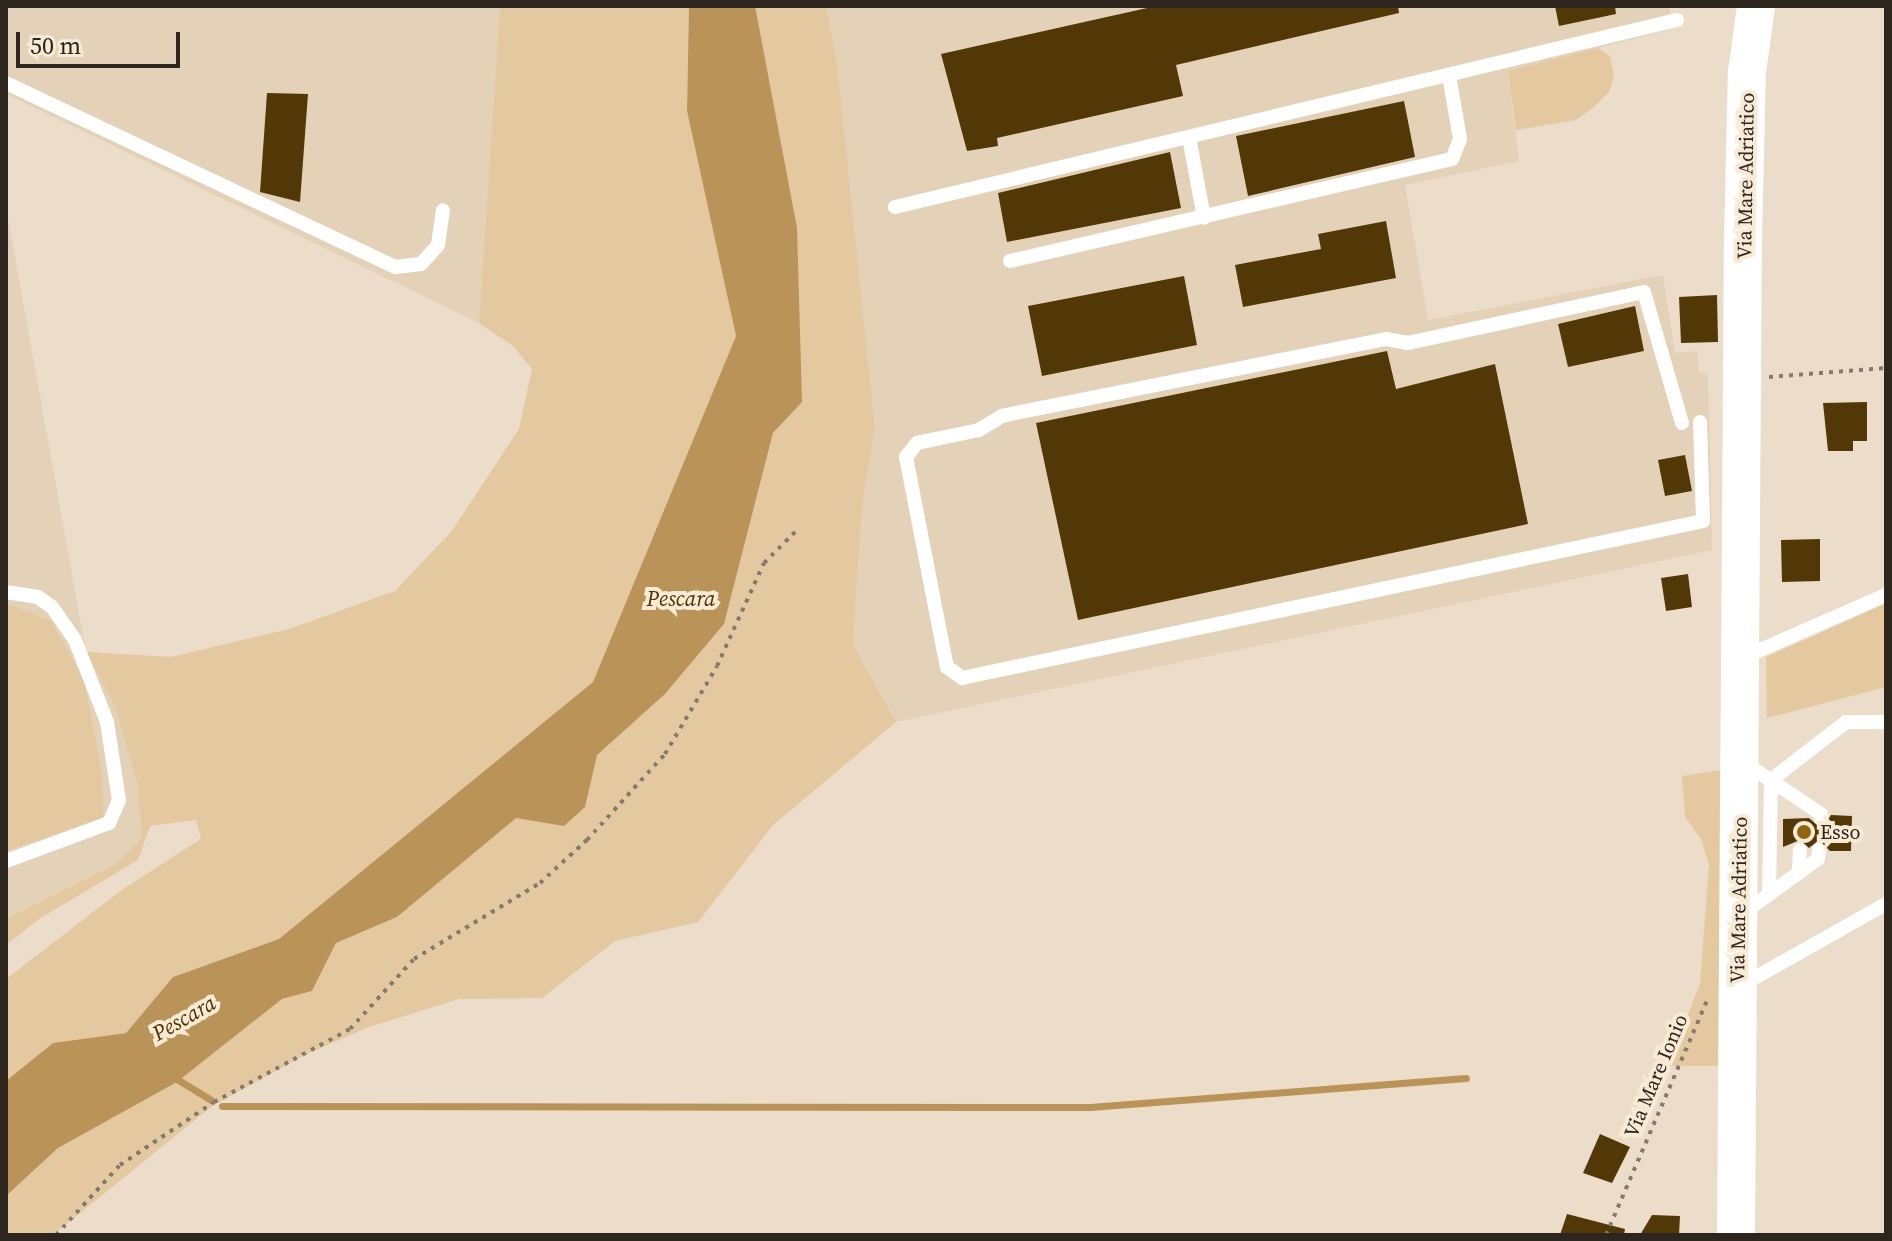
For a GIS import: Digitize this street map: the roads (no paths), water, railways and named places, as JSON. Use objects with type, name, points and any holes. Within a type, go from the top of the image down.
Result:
[{"type":"main road","name":"Via Mare Adriatico","points":[[1745,564],[1727,516],[1725,420],[1726,375],[1744,362],[1747,72],[1756,6]]},
{"type":"main road","name":"Via Mare Adriatico","points":[[1725,420],[1731,504],[1745,564],[1743,657],[1756,770],[1754,905],[1726,986],[1736,1235]]},
{"type":"lane","points":[[895,207],[1677,20]]},
{"type":"lane","points":[[1010,261],[1452,159],[1460,139],[1449,75]]},
{"type":"lane","points":[[6,83],[396,267],[421,264],[438,245],[443,210]]},
{"type":"lane","points":[[1189,137],[1204,218]]},
{"type":"lane","points":[[1682,423],[1644,292],[1408,343],[1386,339],[1016,413],[979,430],[917,443],[906,457],[947,667],[962,678],[1703,521],[1731,504]]},
{"type":"lane","points":[[1703,521],[1725,420]]},
{"type":"lane","points":[[6,592],[38,597],[52,607],[75,640],[107,722],[119,800],[109,823],[6,861]]},
{"type":"lane","points":[[1743,657],[1886,595]]},
{"type":"lane","points":[[1821,819],[1800,799],[1756,770],[1846,722],[1886,722]]},
{"type":"lane","points":[[1800,799],[1800,815]]},
{"type":"lane","points":[[1799,873],[1800,850]]},
{"type":"lane","points":[[1754,905],[1818,859],[1819,850]]},
{"type":"lane","points":[[1726,986],[1886,904]]},
{"type":"water","name":"Pescara","points":[[689,6],[755,6],[797,228],[802,402],[773,433],[724,624],[665,694],[597,755],[585,807],[564,826],[516,818],[397,917],[336,943],[312,991],[282,999],[177,1082],[58,1148],[6,1196],[6,1081],[53,1043],[126,1033],[173,977],[279,939],[593,682],[736,336],[687,111]]},
{"type":"waterway","points":[[172,1076],[211,1100]]},
{"type":"waterway","points":[[222,1106],[1090,1107],[1466,1078]]},
{"type":"place","name":"Esso","points":[[1804,832]]}]
